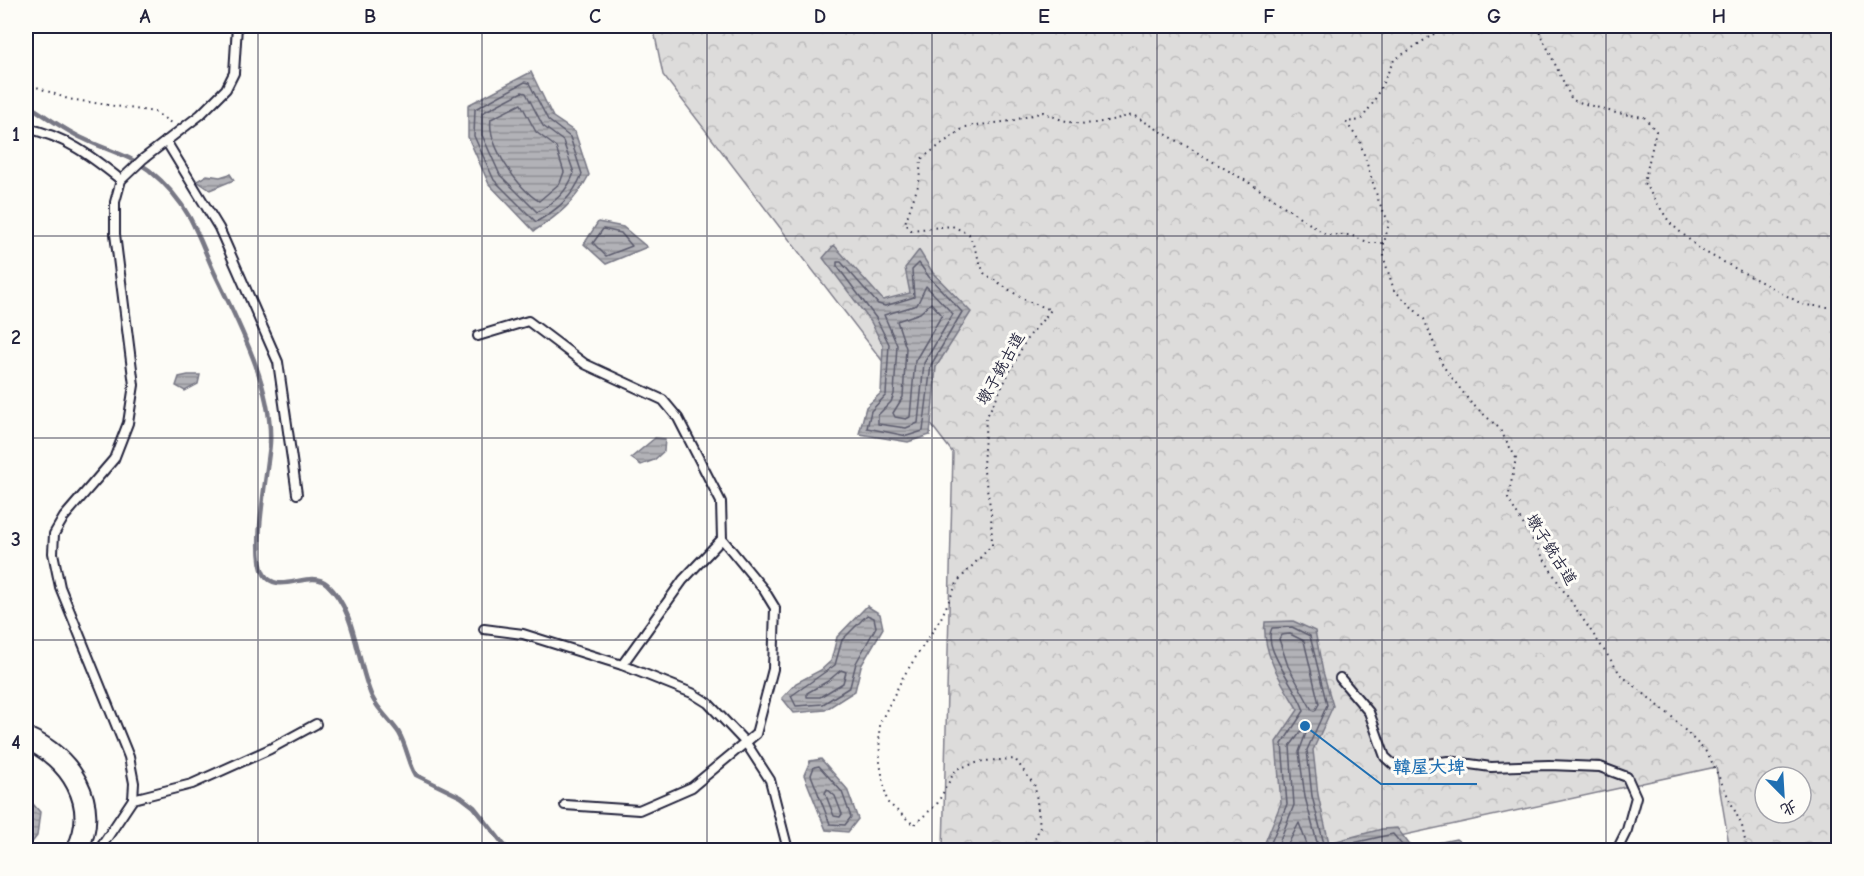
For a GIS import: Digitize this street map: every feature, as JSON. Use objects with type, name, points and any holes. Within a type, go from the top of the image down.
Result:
[{"type":"street","points":[[26,738],[66,765],[82,791],[87,817],[77,850]]},
{"type":"lane","points":[[99,850],[133,799],[134,783],[129,757],[60,587],[53,553],[54,534],[64,517],[114,459],[128,423],[134,385],[115,234],[115,202],[122,180],[142,159],[179,131],[226,89],[234,73],[237,26]]},
{"type":"lane","points":[[26,128],[46,132],[70,142],[122,180]]},
{"type":"lane","points":[[166,141],[219,228],[278,362],[297,494]]},
{"type":"lane","points":[[478,336],[528,321],[585,364],[663,400],[678,418],[721,502],[722,539],[765,590],[776,608],[772,669],[756,734],[692,787],[639,810],[565,805]]},
{"type":"lane","points":[[622,665],[683,580],[722,539]]},
{"type":"lane","points":[[484,629],[523,634],[622,665],[692,693],[708,703],[746,743],[770,780],[788,850]]},
{"type":"lane","points":[[1340,678],[1368,712],[1385,757],[1397,768],[1448,761],[1491,767],[1549,765],[1600,767],[1627,777],[1636,797],[1627,830],[1617,850]]},
{"type":"lane","points":[[133,799],[192,784],[270,749],[316,724]]},
{"type":"path","name":"墩子銃古道","points":[[1465,26],[1443,28],[1394,60],[1373,103],[1361,120],[1346,122],[1360,142],[1376,193],[1389,223],[1384,243],[1384,259],[1394,290],[1424,319],[1443,366],[1471,403],[1499,428],[1516,458],[1508,499],[1561,587],[1621,675],[1671,716],[1708,754],[1742,826],[1747,850]]},
{"type":"path","points":[[1537,26],[1572,100],[1616,113],[1644,117],[1656,131],[1644,183],[1670,223],[1701,250],[1804,305],[1839,308]]},
{"type":"path","points":[[26,83],[68,99],[155,112],[166,118],[179,131]]},
{"type":"path","name":"墩子銃古道","points":[[1031,850],[1040,826],[1035,786],[1015,759],[983,761],[956,769],[937,804],[914,825],[886,801],[880,763],[879,725],[903,677],[941,618],[958,581],[992,546],[991,511],[983,466],[986,418],[1026,340],[1051,310],[1023,299],[984,273],[969,234],[952,226],[911,230],[905,224],[919,183],[921,159],[965,127],[1011,121],[1043,112],[1064,122],[1082,126],[1133,115],[1253,186],[1326,235],[1350,235],[1370,243],[1384,243]]},
{"type":"green space","points":[[653,26],[1838,26],[1838,850],[1730,850],[1716,767],[1336,850],[943,850],[953,453],[663,75]]},
{"type":"water","points":[[531,72],[553,117],[575,132],[589,175],[566,207],[534,231],[489,184],[468,137],[468,105]]},
{"type":"water","points":[[230,174],[234,180],[210,190],[197,181],[207,175],[220,177]]},
{"type":"water","points":[[598,222],[623,227],[647,247],[606,264],[584,244]]},
{"type":"water","points":[[834,245],[883,300],[910,293],[905,268],[919,250],[933,273],[971,312],[936,367],[930,435],[908,442],[859,434],[866,407],[881,393],[883,346],[871,322],[823,258]]},
{"type":"water","points":[[200,375],[198,384],[185,391],[176,386],[179,377]]},
{"type":"water","points":[[655,438],[665,439],[664,451],[654,460],[641,465],[631,458]]},
{"type":"water","points":[[867,606],[880,614],[883,628],[861,666],[855,691],[825,710],[794,713],[782,698],[796,683],[821,670],[831,661],[837,637]]},
{"type":"water","points":[[1293,621],[1315,631],[1333,706],[1313,750],[1318,795],[1329,843],[1382,829],[1397,828],[1412,848],[1456,839],[1467,847],[1464,850],[1262,850],[1281,803],[1276,742],[1298,710],[1274,668],[1267,645],[1265,622]]},
{"type":"water","points":[[821,759],[847,789],[858,819],[848,832],[826,830],[804,775],[810,761]]},
{"type":"water","points":[[26,796],[40,812],[37,836],[26,850]]},
{"type":"waterway","points":[[26,104],[62,127],[92,143],[125,156],[149,170],[177,198],[186,211],[253,357],[266,401],[270,443],[261,511],[259,548],[260,563],[264,574],[277,583],[320,580],[337,595],[355,637],[372,697],[399,733],[416,775],[461,797],[474,807],[508,850]]},
{"type":"place","name":"韓屋大埤","points":[[1305,726]]}]
